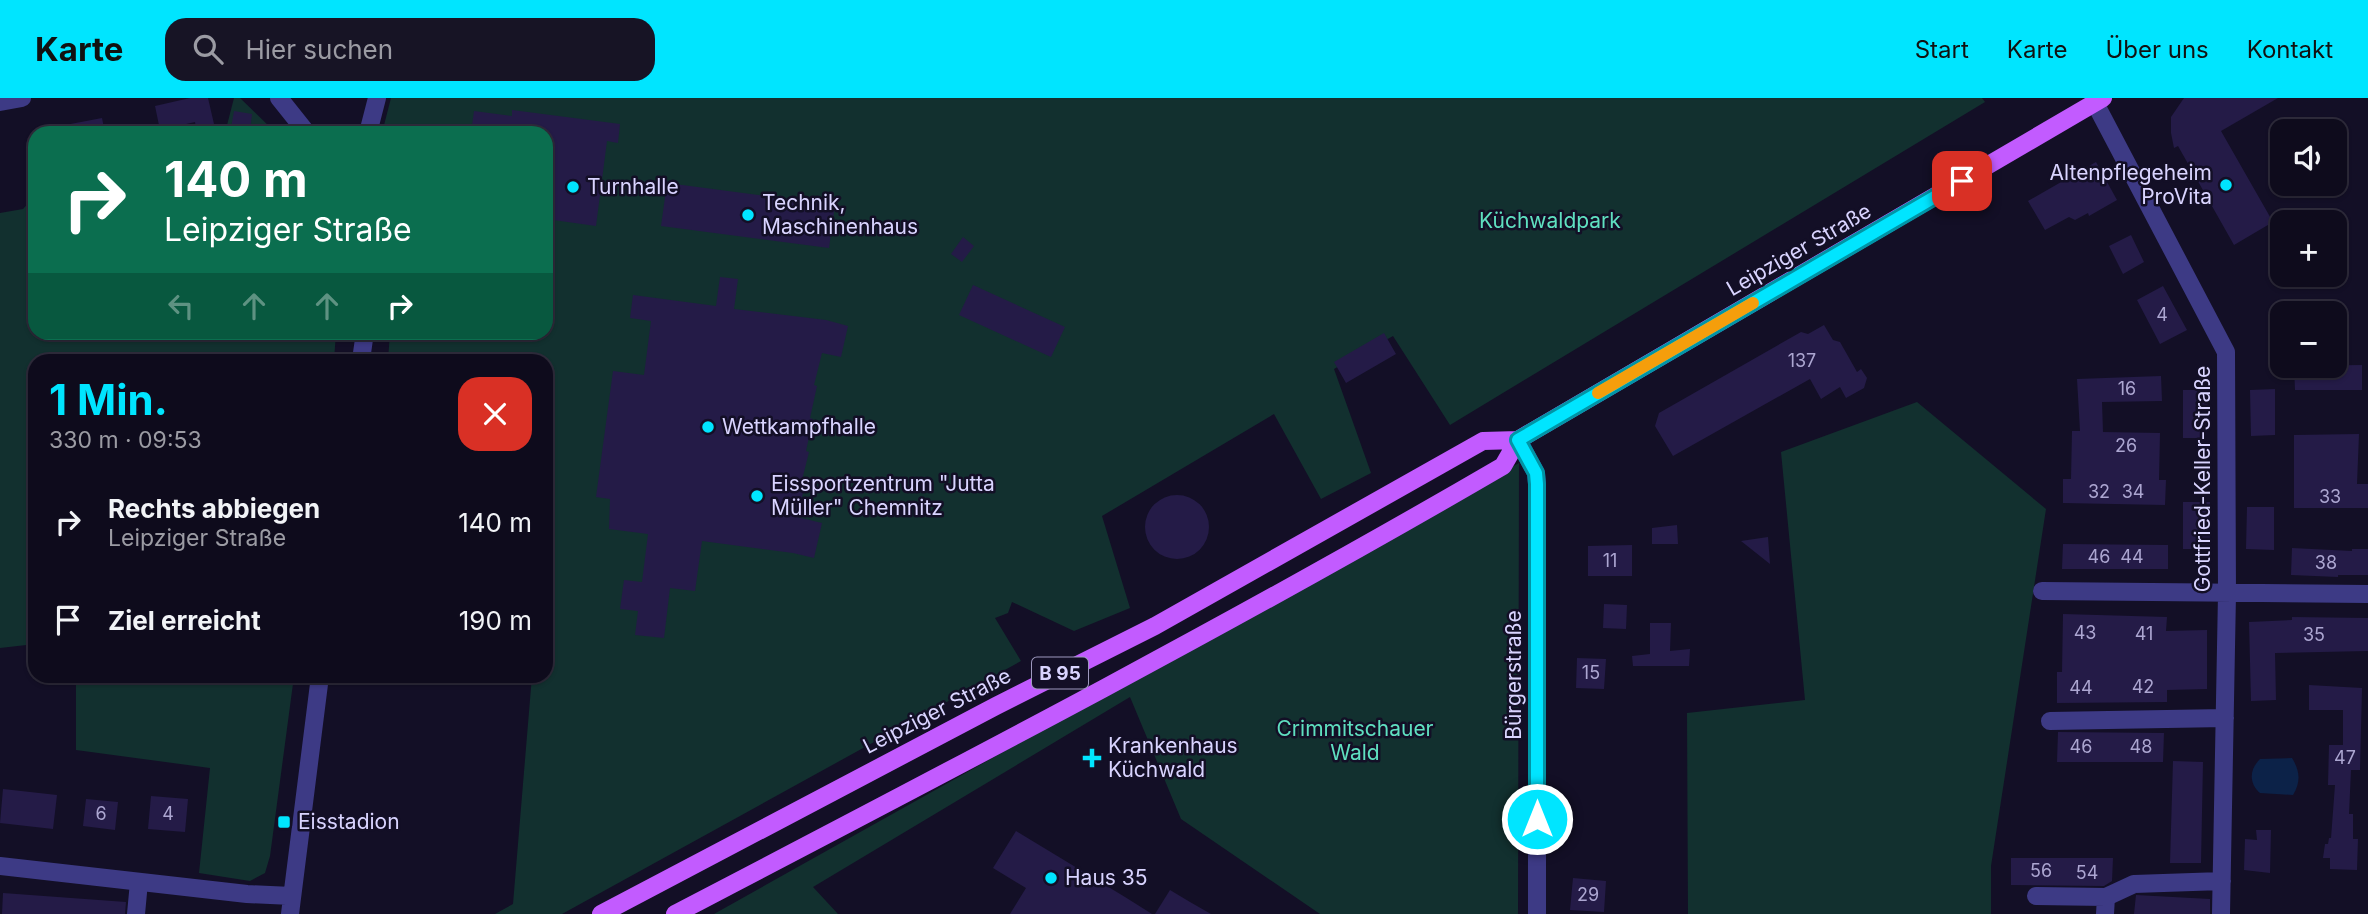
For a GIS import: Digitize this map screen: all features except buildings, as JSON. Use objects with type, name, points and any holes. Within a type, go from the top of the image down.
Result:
[{"type":"main road","name":"Leipziger Straße","points":[[601,914],[984,712],[1155,626],[1483,441],[1518,440],[2099,100]]},
{"type":"main road","name":"Leipziger Straße","points":[[675,914],[1099,692],[1293,586],[1503,466],[1518,440]]},
{"type":"street","points":[[0,102],[22,98]]},
{"type":"street","points":[[279,98],[301,126]]},
{"type":"street","points":[[370,126],[377,98]]},
{"type":"street","name":"Gottfried-Keller-Straße","points":[[2099,100],[2226,352],[2227,594],[2221,914]]},
{"type":"street","name":"Bürgerstraße","points":[[1518,440],[1536,473],[1537,484],[1537,914]]},
{"type":"street","points":[[2042,591],[2368,594]]},
{"type":"street","points":[[0,866],[247,894],[291,905],[319,683]]},
{"type":"street","points":[[2050,721],[2225,718]]},
{"type":"street","points":[[2036,896],[2106,905],[2134,884],[2222,881]]},
{"type":"street","points":[[136,914],[139,882]]},
{"type":"green space","points":[[234,98],[240,98],[269,126],[227,126]]},
{"type":"green space","name":"Eissportzentrum \"Jutta Müller\" Chemnitz","points":[[391,98],[1982,98],[1985,102],[1450,425],[1393,336],[1334,369],[1371,473],[1321,499],[1274,414],[1102,516],[1130,608],[1074,631],[1012,602],[1008,613],[995,618],[1021,661],[562,914],[495,914],[513,904],[531,683],[553,683],[553,354],[388,354],[389,340],[553,340],[553,126],[384,126]]},
{"type":"green space","points":[[28,204],[28,340],[335,340],[334,354],[28,354],[28,645],[0,648],[0,213],[23,209]]},
{"type":"green space","points":[[1917,402],[2046,509],[1991,866],[1991,914],[1688,914],[1687,713],[1805,700],[1781,452]]},
{"type":"green space","name":"Crimmitschauer Wald","points":[[1519,463],[1518,914],[1320,914],[1181,819],[1130,697],[813,887],[838,914],[714,914]]},
{"type":"green space","points":[[76,683],[293,683],[270,856],[265,873],[250,881],[199,873],[210,768],[76,750]]},
{"type":"water","points":[[2292,758],[2298,776],[2293,795],[2260,793],[2252,776],[2260,759]]},
{"type":"slow traffic","points":[[1598,393],[1753,303]]},
{"type":"place","name":"Altenpflegeheim ProVita","points":[[2226,185]]},
{"type":"place","name":"Turnhalle","points":[[573,187]]},
{"type":"place","name":"Technik, Maschinenhaus","points":[[748,215]]},
{"type":"place","name":"Wettkampfhalle","points":[[708,427]]},
{"type":"place","name":"Eissportzentrum \"Jutta Müller\" Chemnitz","points":[[757,496]]},
{"type":"place","name":"Krankenhaus Küchwald","points":[[1092,758]]},
{"type":"place","name":"Eisstadion","points":[[284,822]]},
{"type":"place","name":"Haus 35","points":[[1051,878]]},
{"type":"route","points":[[1537,819],[1537,484],[1536,473],[1518,440],[1962,181]]},
{"type":"park label","name":"Küchwaldpark","points":[[1550,221]]}]
